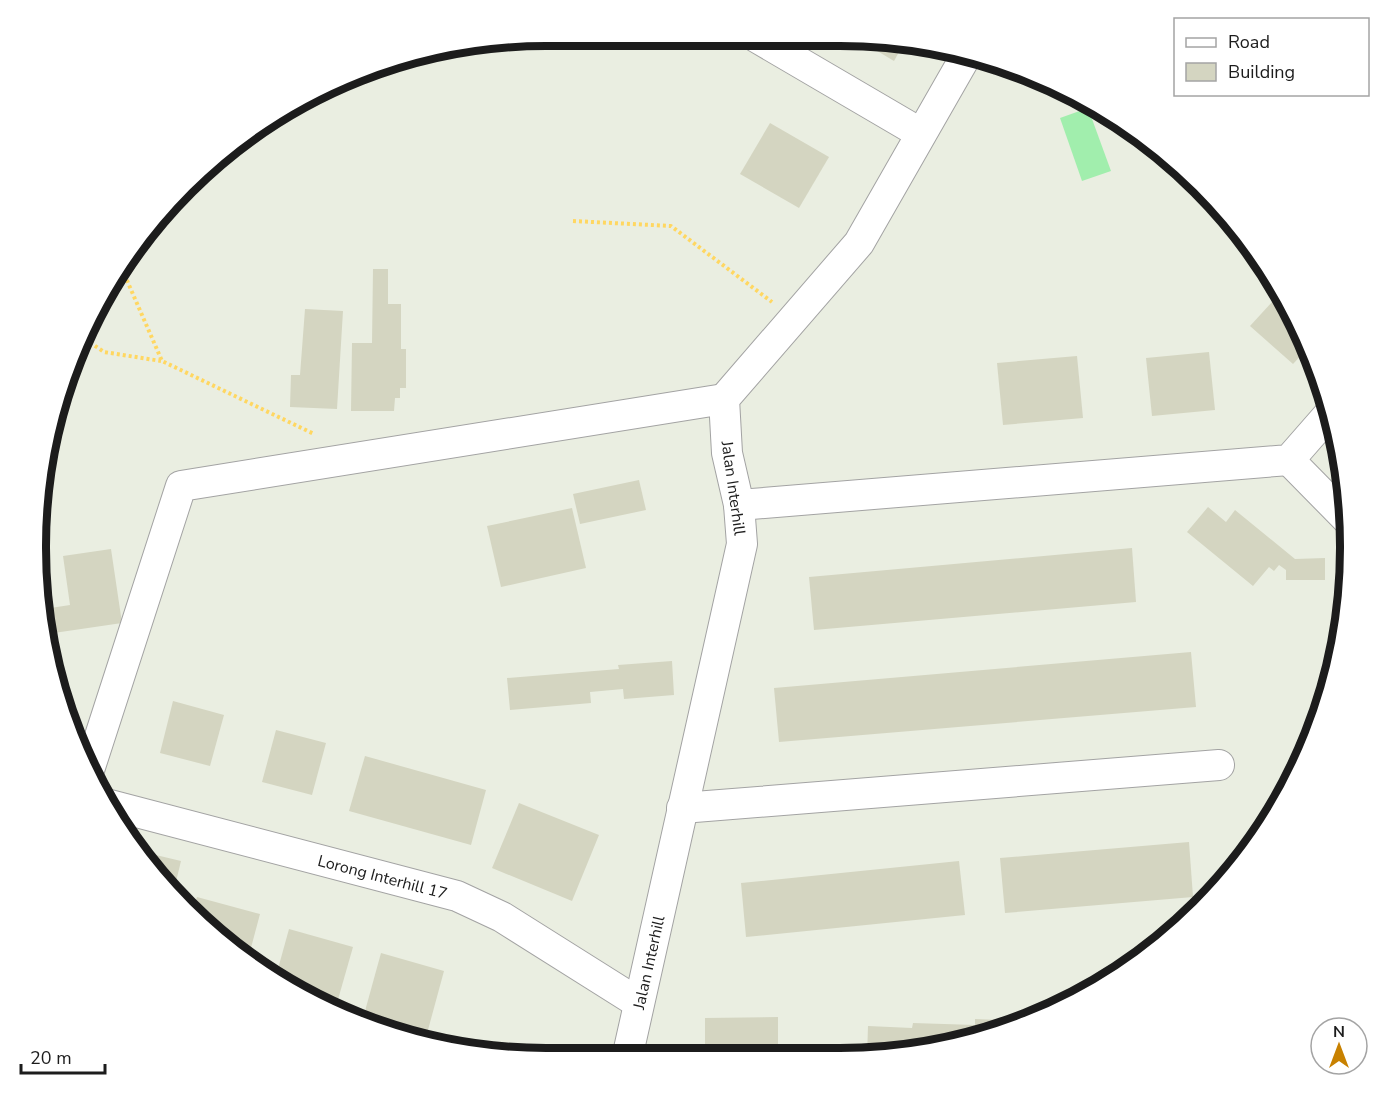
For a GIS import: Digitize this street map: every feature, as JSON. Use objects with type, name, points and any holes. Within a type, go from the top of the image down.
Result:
[{"type":"street","points":[[771,46],[920,133]]},
{"type":"street","points":[[93,757],[181,486],[724,399],[859,243],[962,62]]},
{"type":"street","name":"Jalan Interhill","points":[[629,1048],[742,544],[739,505],[727,453],[724,399]]},
{"type":"street","points":[[739,505],[1289,460],[1324,420]]},
{"type":"street","points":[[1289,460],[1339,511]]},
{"type":"street","points":[[682,808],[1219,765]]},
{"type":"street","name":"Lorong Interhill 17","points":[[121,808],[457,896],[502,917],[638,1002]]},
{"type":"path","points":[[573,221],[671,226],[793,318]]},
{"type":"path","points":[[126,278],[162,362]]},
{"type":"path","points":[[90,343],[104,352],[162,362],[318,436]]},
{"type":"green space","points":[[1083,110],[1090,114],[1111,171],[1082,181],[1060,118]]},
{"type":"building","points":[[872,48],[900,51],[894,61]]},
{"type":"building","points":[[770,123],[829,157],[799,208],[740,174]]},
{"type":"building","points":[[373,269],[388,269],[388,304],[401,304],[401,349],[406,349],[406,388],[400,388],[400,398],[395,398],[394,411],[351,411],[352,343],[372,343]]},
{"type":"building","points":[[1274,299],[1302,355],[1293,364],[1250,326]]},
{"type":"building","points":[[305,309],[343,311],[337,409],[290,407],[291,375],[300,375]]},
{"type":"building","points":[[1209,352],[1215,410],[1152,416],[1146,358]]},
{"type":"building","points":[[1077,356],[1083,418],[1003,425],[997,363]]},
{"type":"building","points":[[639,480],[646,510],[580,524],[573,494]]},
{"type":"building","points":[[1208,507],[1226,522],[1235,510],[1295,559],[1325,558],[1325,580],[1286,580],[1286,570],[1279,565],[1274,571],[1269,567],[1253,586],[1187,532]]},
{"type":"building","points":[[572,508],[586,568],[501,587],[487,526]]},
{"type":"building","points":[[1132,548],[1136,602],[814,630],[809,577]]},
{"type":"building","points":[[111,549],[122,623],[54,633],[51,608],[70,605],[63,556]]},
{"type":"building","points":[[1191,652],[1196,707],[779,742],[774,688]]},
{"type":"building","points":[[672,661],[674,695],[624,699],[623,689],[590,692],[591,703],[510,710],[507,678],[619,669],[618,665]]},
{"type":"building","points":[[173,701],[224,715],[210,766],[160,753]]},
{"type":"building","points":[[276,730],[326,743],[312,795],[262,782]]},
{"type":"building","points":[[365,756],[486,790],[471,845],[349,811]]},
{"type":"building","points":[[519,803],[599,835],[572,901],[492,868]]},
{"type":"building","points":[[1189,842],[1193,897],[1005,913],[1000,858]]},
{"type":"building","points":[[152,854],[181,861],[176,882]]},
{"type":"building","points":[[959,861],[965,915],[746,937],[741,883]]},
{"type":"building","points":[[197,897],[260,914],[250,950],[217,923],[195,903]]},
{"type":"building","points":[[289,929],[353,947],[338,1001],[278,969]]},
{"type":"building","points":[[381,953],[444,971],[427,1033],[365,1013]]},
{"type":"building","points":[[778,1017],[778,1048],[705,1048],[705,1018]]},
{"type":"building","points":[[975,1019],[1003,1020],[938,1038],[867,1046],[868,1026],[912,1028],[913,1023],[975,1025]]}]
